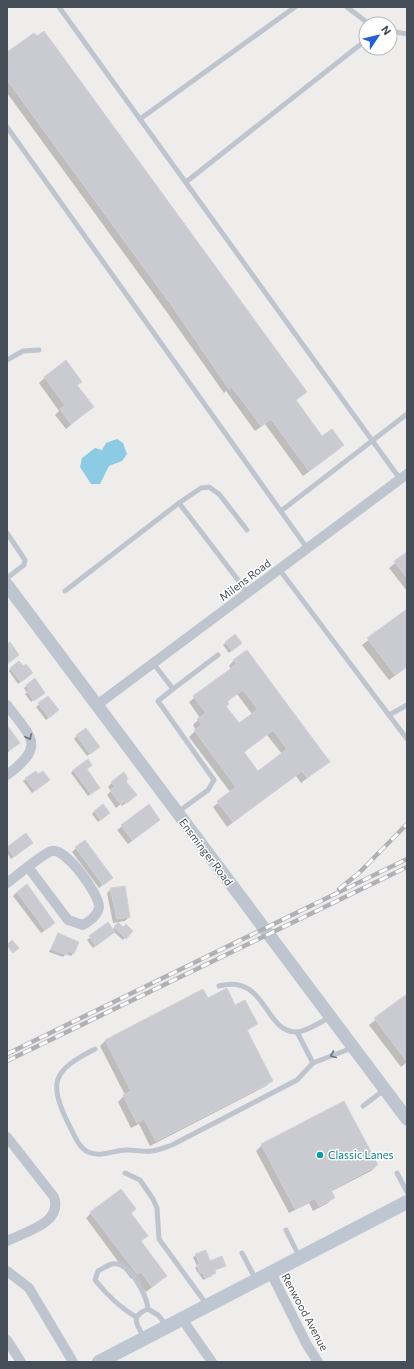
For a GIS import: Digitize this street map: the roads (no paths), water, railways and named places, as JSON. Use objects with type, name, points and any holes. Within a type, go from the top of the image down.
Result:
[{"type":"main road","points":[[100,1362],[406,1202]]},
{"type":"street","name":"Milens Road","points":[[97,705],[404,476]]},
{"type":"street","name":"Ensminger Road","points":[[7,585],[407,1119]]},
{"type":"street","points":[[7,705],[30,736],[32,743],[28,757],[7,775]]},
{"type":"street","points":[[7,883],[28,867],[52,851],[59,851],[71,860],[98,899],[99,908],[96,915],[83,925],[68,920],[28,867]]},
{"type":"street","points":[[7,1137],[54,1197],[56,1206],[55,1212],[48,1221],[7,1241]]},
{"type":"street","name":"Renwood Avenue","points":[[271,1273],[307,1345],[318,1362]]},
{"type":"street","points":[[10,1277],[22,1281],[29,1288],[73,1362]]},
{"type":"street","points":[[182,1319],[212,1362]]},
{"type":"street","points":[[7,1340],[21,1362]]},
{"type":"lane","points":[[59,7],[374,441],[404,476]]},
{"type":"lane","points":[[140,119],[295,7]]},
{"type":"lane","points":[[347,7],[359,16]]},
{"type":"lane","points":[[186,182],[358,46]]},
{"type":"lane","points":[[7,127],[307,548]]},
{"type":"lane","points":[[7,360],[23,351],[39,350]]},
{"type":"lane","points":[[281,511],[374,441],[407,414]]},
{"type":"lane","points":[[65,591],[179,503],[201,488],[209,487],[219,494],[247,530]]},
{"type":"lane","points":[[179,503],[248,593]]},
{"type":"lane","points":[[7,533],[25,560],[24,565],[7,578]]},
{"type":"lane","points":[[279,569],[407,739]]},
{"type":"lane","points":[[177,813],[208,790],[214,780],[158,701],[218,655]]},
{"type":"lane","points":[[153,663],[173,689]]},
{"type":"lane","points":[[389,715],[407,705]]},
{"type":"lane","points":[[219,986],[229,983],[252,990],[272,1017],[290,1031],[297,1032],[330,1017]]},
{"type":"lane","points":[[297,1032],[313,1063]]},
{"type":"lane","points":[[95,1049],[77,1058],[64,1070],[56,1080],[56,1093],[60,1108],[78,1142],[87,1151],[99,1155],[126,1150],[151,1151],[172,1144],[297,1080],[313,1063],[353,1047]]},
{"type":"lane","points":[[363,1106],[385,1090]]},
{"type":"lane","points":[[125,1173],[140,1180],[153,1199],[157,1208],[159,1239],[207,1306]]},
{"type":"lane","points":[[397,1173],[406,1202]]},
{"type":"lane","points":[[286,1230],[300,1258]]},
{"type":"lane","points":[[242,1253],[257,1280]]},
{"type":"lane","points":[[136,1317],[107,1295],[95,1280],[98,1271],[113,1264],[124,1266],[139,1284],[147,1300],[148,1308],[158,1315],[168,1327]]},
{"type":"lane","points":[[144,1339],[136,1322],[136,1317],[139,1312],[148,1308]]},
{"type":"water","points":[[117,439],[123,443],[127,454],[122,461],[109,466],[100,484],[91,484],[80,467],[82,458],[95,448],[102,450],[106,443]]},
{"type":"railway","points":[[339,889],[359,873],[407,824]]},
{"type":"railway","points":[[7,1054],[407,859]]},
{"type":"railway","points":[[7,1061],[407,867]]},
{"type":"place","name":"Classic Lanes","points":[[320,1155]]}]
